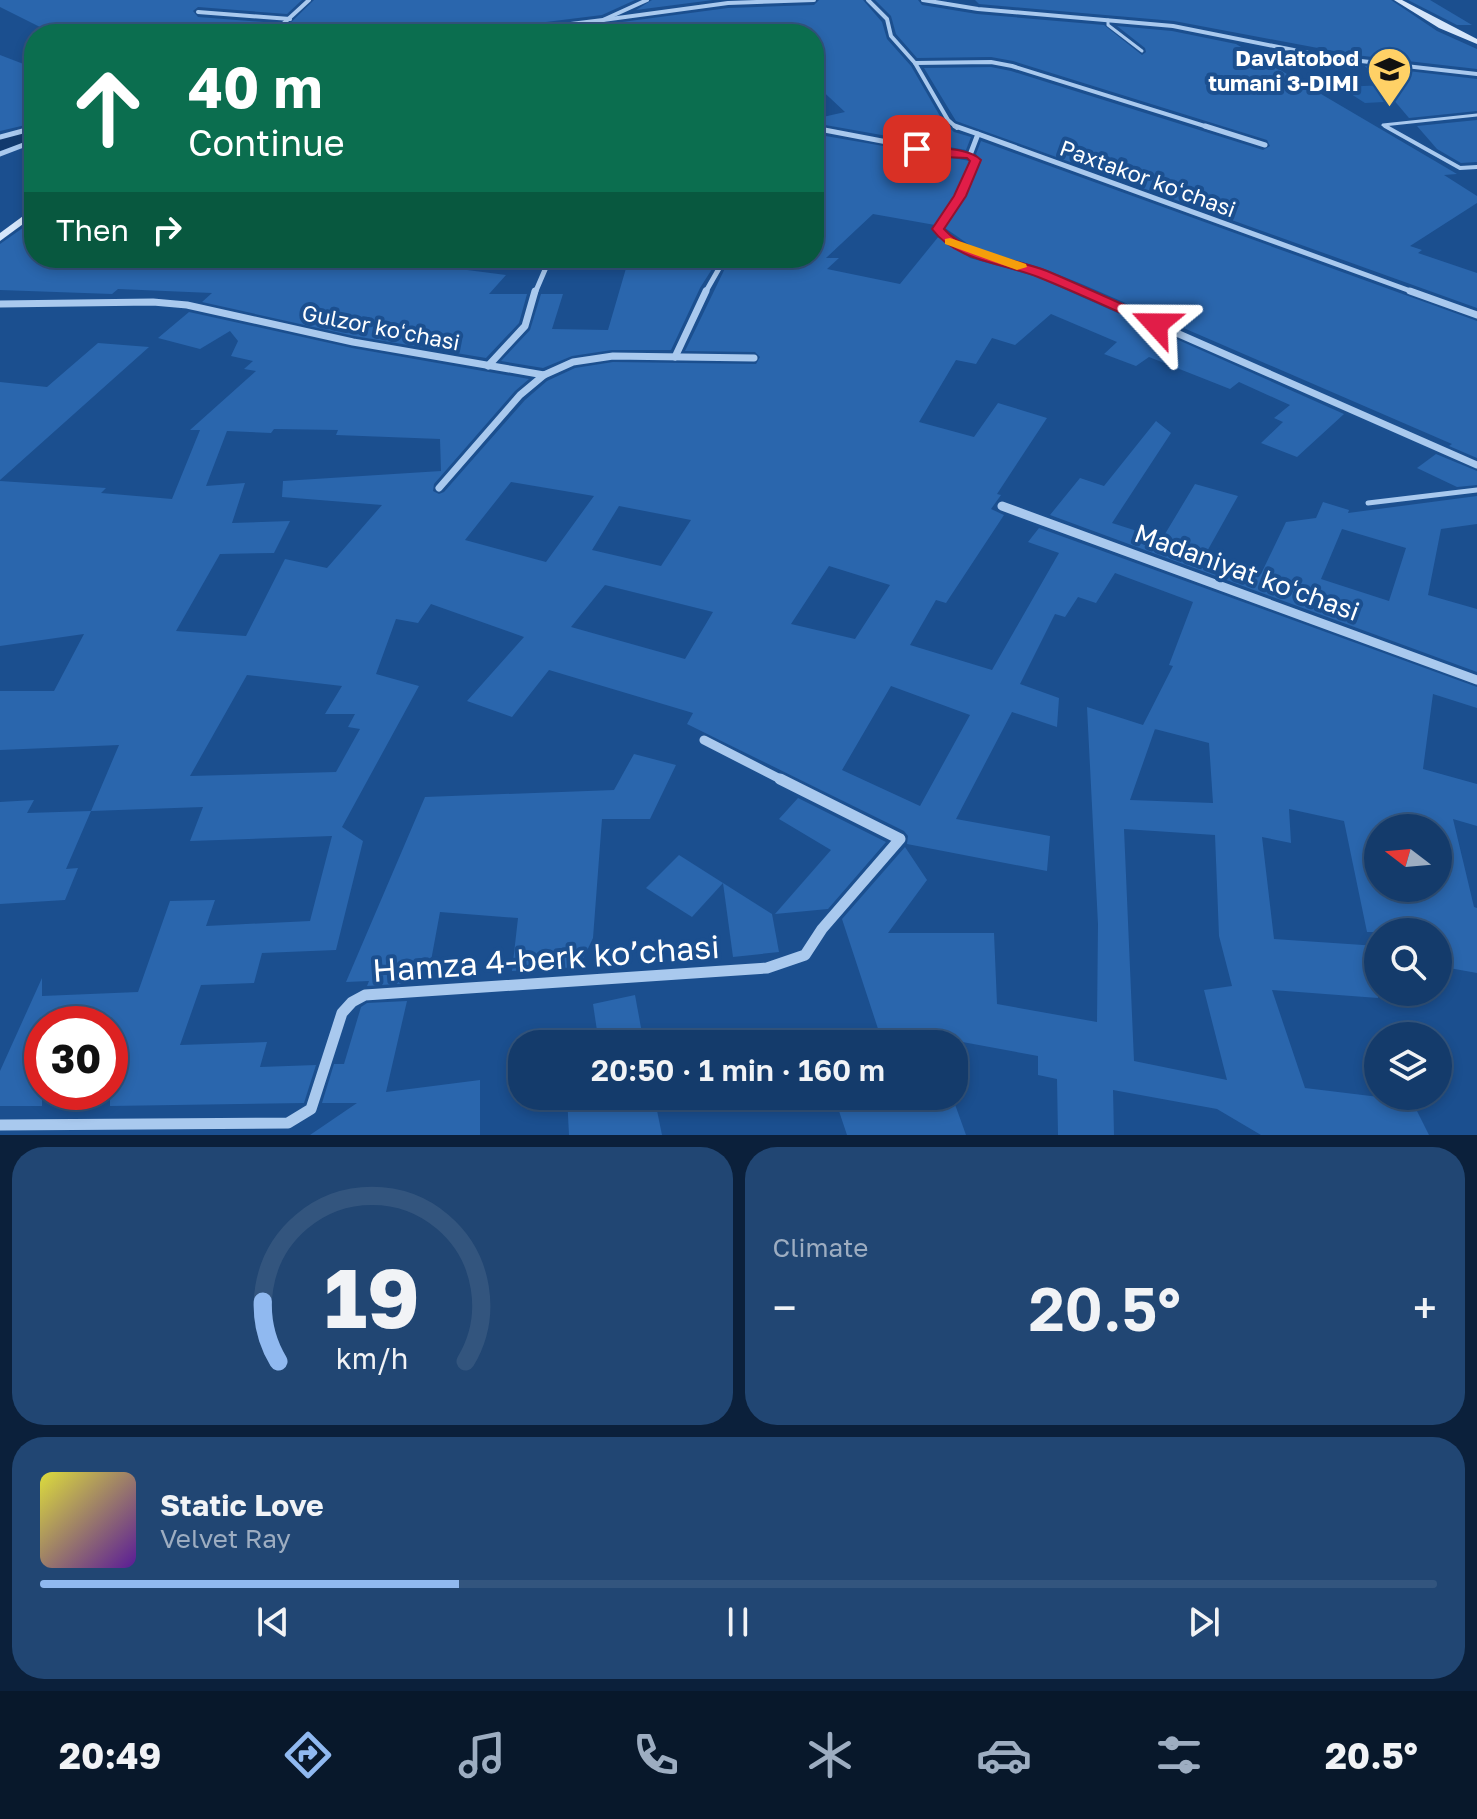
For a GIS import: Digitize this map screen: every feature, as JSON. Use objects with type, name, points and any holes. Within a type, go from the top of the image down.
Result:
[{"type":"street","points":[[284,24],[309,0]]},
{"type":"street","points":[[603,20],[647,0]]},
{"type":"street","points":[[571,24],[728,3],[814,0]]},
{"type":"street","name":"Paxtakor koʻchasi","points":[[868,0],[887,19],[891,36],[915,63],[948,120],[958,129],[1477,315]]},
{"type":"street","points":[[923,0],[978,9],[1173,26],[1334,58],[1477,74]]},
{"type":"street","points":[[1397,0],[1477,42]]},
{"type":"street","points":[[198,12],[290,19]]},
{"type":"street","points":[[915,63],[991,62],[1012,66],[1265,145]]},
{"type":"street","points":[[824,130],[943,154],[970,155],[978,134]]},
{"type":"street","points":[[0,137],[24,131]]},
{"type":"street","points":[[0,154],[24,145]]},
{"type":"street","points":[[0,238],[24,219]]},
{"type":"street","points":[[488,366],[525,326],[545,268]]},
{"type":"street","points":[[675,357],[718,268]]},
{"type":"street","points":[[1040,273],[1477,465]]},
{"type":"street","name":"Gulzor koʻchasi","points":[[0,304],[153,302],[187,305],[353,342],[544,375]]},
{"type":"street","points":[[439,488],[520,395],[544,375],[573,362],[592,358],[754,358]]},
{"type":"street","name":"Madaniyat koʻchasi","points":[[1002,506],[1477,680]]},
{"type":"street","name":"Hamza 4-berk koʼchasi","points":[[0,1125],[288,1123],[311,1109],[342,1013],[352,1002],[365,995],[767,968],[805,955],[822,929],[900,839],[704,740]]},
{"type":"lane","points":[[1108,20],[1108,25],[1142,51]]},
{"type":"lane","points":[[1477,115],[1383,125],[1460,168],[1477,167]]},
{"type":"lane","points":[[970,155],[976,160],[960,196],[938,229],[948,241],[968,250],[1040,273]]},
{"type":"lane","points":[[1368,503],[1477,490]]},
{"type":"shaded area","points":[[1433,83],[1461,98],[1365,103],[1340,87]]},
{"type":"building","points":[[0,0],[302,0],[287,14],[198,7],[193,11],[198,17],[276,24],[34,24],[0,7]]},
{"type":"building","points":[[314,0],[635,0],[602,15],[530,24],[289,24]]},
{"type":"building","points":[[652,0],[713,0],[636,10]]},
{"type":"building","points":[[819,0],[863,0],[882,22],[887,39],[911,66],[944,123],[954,132],[971,137],[966,150],[824,125],[824,117],[845,112],[824,92],[824,24],[607,24],[728,8],[814,5]]},
{"type":"building","points":[[875,0],[918,0],[922,5],[977,14],[1104,25],[1142,55],[1146,52],[1145,48],[1117,26],[1172,31],[1236,44],[1457,174],[1444,175],[1477,196],[1477,203],[1410,246],[1422,250],[1418,253],[1477,273],[1477,308],[956,121],[924,68],[991,67],[1011,71],[1263,150],[1270,146],[1267,140],[1013,61],[991,57],[917,58],[896,34],[891,16]]},
{"type":"building","points":[[975,0],[1391,0],[1437,31],[1477,49],[1477,69],[1355,55],[1174,21],[979,4]]},
{"type":"building","points":[[1408,0],[1430,0],[1472,25],[1457,25]]},
{"type":"building","points":[[0,55],[24,64],[24,125],[0,131]]},
{"type":"building","points":[[1365,66],[1477,79],[1477,111],[1409,118]]},
{"type":"building","points":[[1477,120],[1477,162],[1461,163],[1437,149],[1417,126]]},
{"type":"building","points":[[824,136],[970,161],[956,194],[935,225],[873,214],[826,258],[839,258],[827,269],[900,284],[939,236],[970,258],[1037,277],[1344,414],[1297,457],[1261,443],[1283,422],[1274,418],[1290,405],[1239,382],[1230,389],[1149,357],[1136,366],[1104,354],[1117,342],[1051,314],[1015,345],[992,338],[976,364],[956,360],[919,422],[974,437],[998,403],[1047,418],[997,494],[1001,495],[991,509],[1004,515],[946,603],[936,600],[910,645],[992,670],[1059,553],[1028,542],[1039,528],[1477,687],[1477,708],[1433,694],[1423,769],[1477,784],[1477,826],[1453,819],[1474,907],[1477,908],[1477,973],[1452,969],[1452,918],[1364,918],[1344,821],[1289,809],[1291,843],[1262,837],[1274,939],[1364,945],[1364,997],[1272,990],[1305,1088],[1364,1095],[1364,1110],[1416,1110],[1429,1135],[1261,1135],[1217,1109],[1113,1090],[1114,1135],[1058,1135],[1057,1079],[1038,1075],[1038,1056],[968,1043],[968,1030],[878,1030],[842,919],[905,847],[927,880],[888,933],[994,933],[997,1004],[1097,1022],[1098,924],[1087,707],[1143,725],[1173,666],[1169,665],[1193,602],[1115,573],[1096,603],[1078,597],[1065,617],[1055,614],[1020,684],[1059,698],[1057,727],[1012,712],[956,819],[1050,836],[1047,871],[907,844],[908,836],[904,831],[687,724],[693,713],[549,670],[512,717],[467,701],[524,637],[431,604],[418,623],[396,619],[376,674],[419,686],[342,827],[363,841],[336,950],[262,953],[254,983],[201,985],[180,1045],[267,1042],[260,1067],[316,1065],[304,1103],[128,1106],[128,1006],[29,1006],[42,978],[42,996],[138,992],[170,901],[215,900],[206,926],[310,921],[332,836],[190,841],[203,807],[91,811],[119,745],[0,750],[0,691],[54,691],[84,634],[0,646],[0,481],[106,488],[101,493],[172,499],[200,430],[190,430],[256,371],[244,369],[253,361],[231,356],[238,341],[230,331],[200,349],[158,338],[189,312],[352,348],[529,379],[434,484],[433,491],[439,494],[525,400],[547,381],[575,368],[613,362],[756,364],[760,357],[755,352],[685,351],[725,268],[824,268]],"holes":[[[274,429],[338,430],[336,435],[440,439],[441,471],[283,481],[282,497],[382,505],[327,568],[285,559],[246,636],[176,631],[220,554],[274,553],[290,521],[232,523],[245,483],[206,486],[227,431],[271,433]],[[511,482],[594,496],[546,562],[465,540]],[[619,506],[691,520],[661,566],[592,550]],[[829,566],[890,585],[855,639],[791,624]],[[605,585],[713,612],[685,659],[571,627]],[[247,675],[342,686],[325,714],[355,714],[348,727],[360,729],[336,772],[190,776]],[[891,686],[970,715],[920,806],[842,770]],[[1155,729],[1209,743],[1213,803],[1130,800]],[[1124,829],[1215,835],[1219,936],[1232,986],[1204,990],[1227,1080],[1134,1061]]]},
{"type":"building","points":[[981,141],[1477,321],[1477,458],[1449,446],[1452,444],[1084,285],[1042,268],[974,248],[945,228],[964,199],[981,162],[976,154]]},
{"type":"building","points":[[24,227],[24,268],[452,268],[506,275],[489,294],[527,294],[519,323],[486,358],[354,336],[202,302],[212,293],[118,289],[112,294],[0,290],[0,244]]},
{"type":"building","points":[[626,268],[713,268],[671,350],[612,350],[572,356],[543,368],[501,361],[530,330],[541,294],[563,294],[552,329],[608,330]]},
{"type":"building","points":[[98,343],[149,347],[0,480],[0,382],[47,387]]},
{"type":"building","points":[[1156,421],[1171,433],[1112,523],[1162,539],[1195,484],[1238,496],[1205,555],[1261,574],[1286,522],[1316,518],[1323,502],[1349,510],[1348,513],[1477,496],[1477,524],[1441,529],[1428,595],[1477,609],[1477,672],[1050,515],[1080,478],[1104,486]],"holes":[[[1342,529],[1406,548],[1389,601],[1321,579]]]},
{"type":"building","points":[[1436,454],[1477,471],[1477,485],[1457,487],[1417,468]]},
{"type":"building","points":[[634,754],[676,765],[650,819],[602,819],[593,938],[579,967],[512,971],[518,918],[440,912],[428,977],[412,978],[411,983],[367,986],[369,981],[346,982],[425,797],[614,790]]},
{"type":"building","points":[[798,798],[886,842],[828,909],[775,914],[831,850],[779,819]]},
{"type":"building","points":[[34,800],[27,813],[91,811],[66,869],[78,868],[65,900],[0,904],[0,802]]},
{"type":"building","points":[[679,855],[723,883],[692,917],[646,888]]},
{"type":"building","points":[[723,883],[772,914],[779,952],[733,957]]},
{"type":"building","points":[[635,995],[641,1030],[597,1030],[593,1004]]},
{"type":"building","points":[[407,1001],[386,1092],[480,1080],[480,1135],[310,1135],[357,1103],[322,1103],[334,1064],[344,1064],[361,1007],[367,1003]]},
{"type":"building","points":[[24,1018],[24,1106],[0,1106],[0,1071]]},
{"type":"building","points":[[568,1110],[657,1110],[662,1135],[569,1135]]},
{"type":"building","points":[[839,1110],[957,1110],[966,1135],[847,1135]]},
{"type":"waterway","points":[[0,145],[24,137]]},
{"type":"slow traffic","points":[[950,241],[1021,267]]},
{"type":"place","name":"Davlatobod tumani 3-DIMI","points":[[1390,109]]},
{"type":"route","points":[[917,149],[970,155],[976,160],[960,196],[938,229],[948,241],[1040,273],[1156,324]]}]
